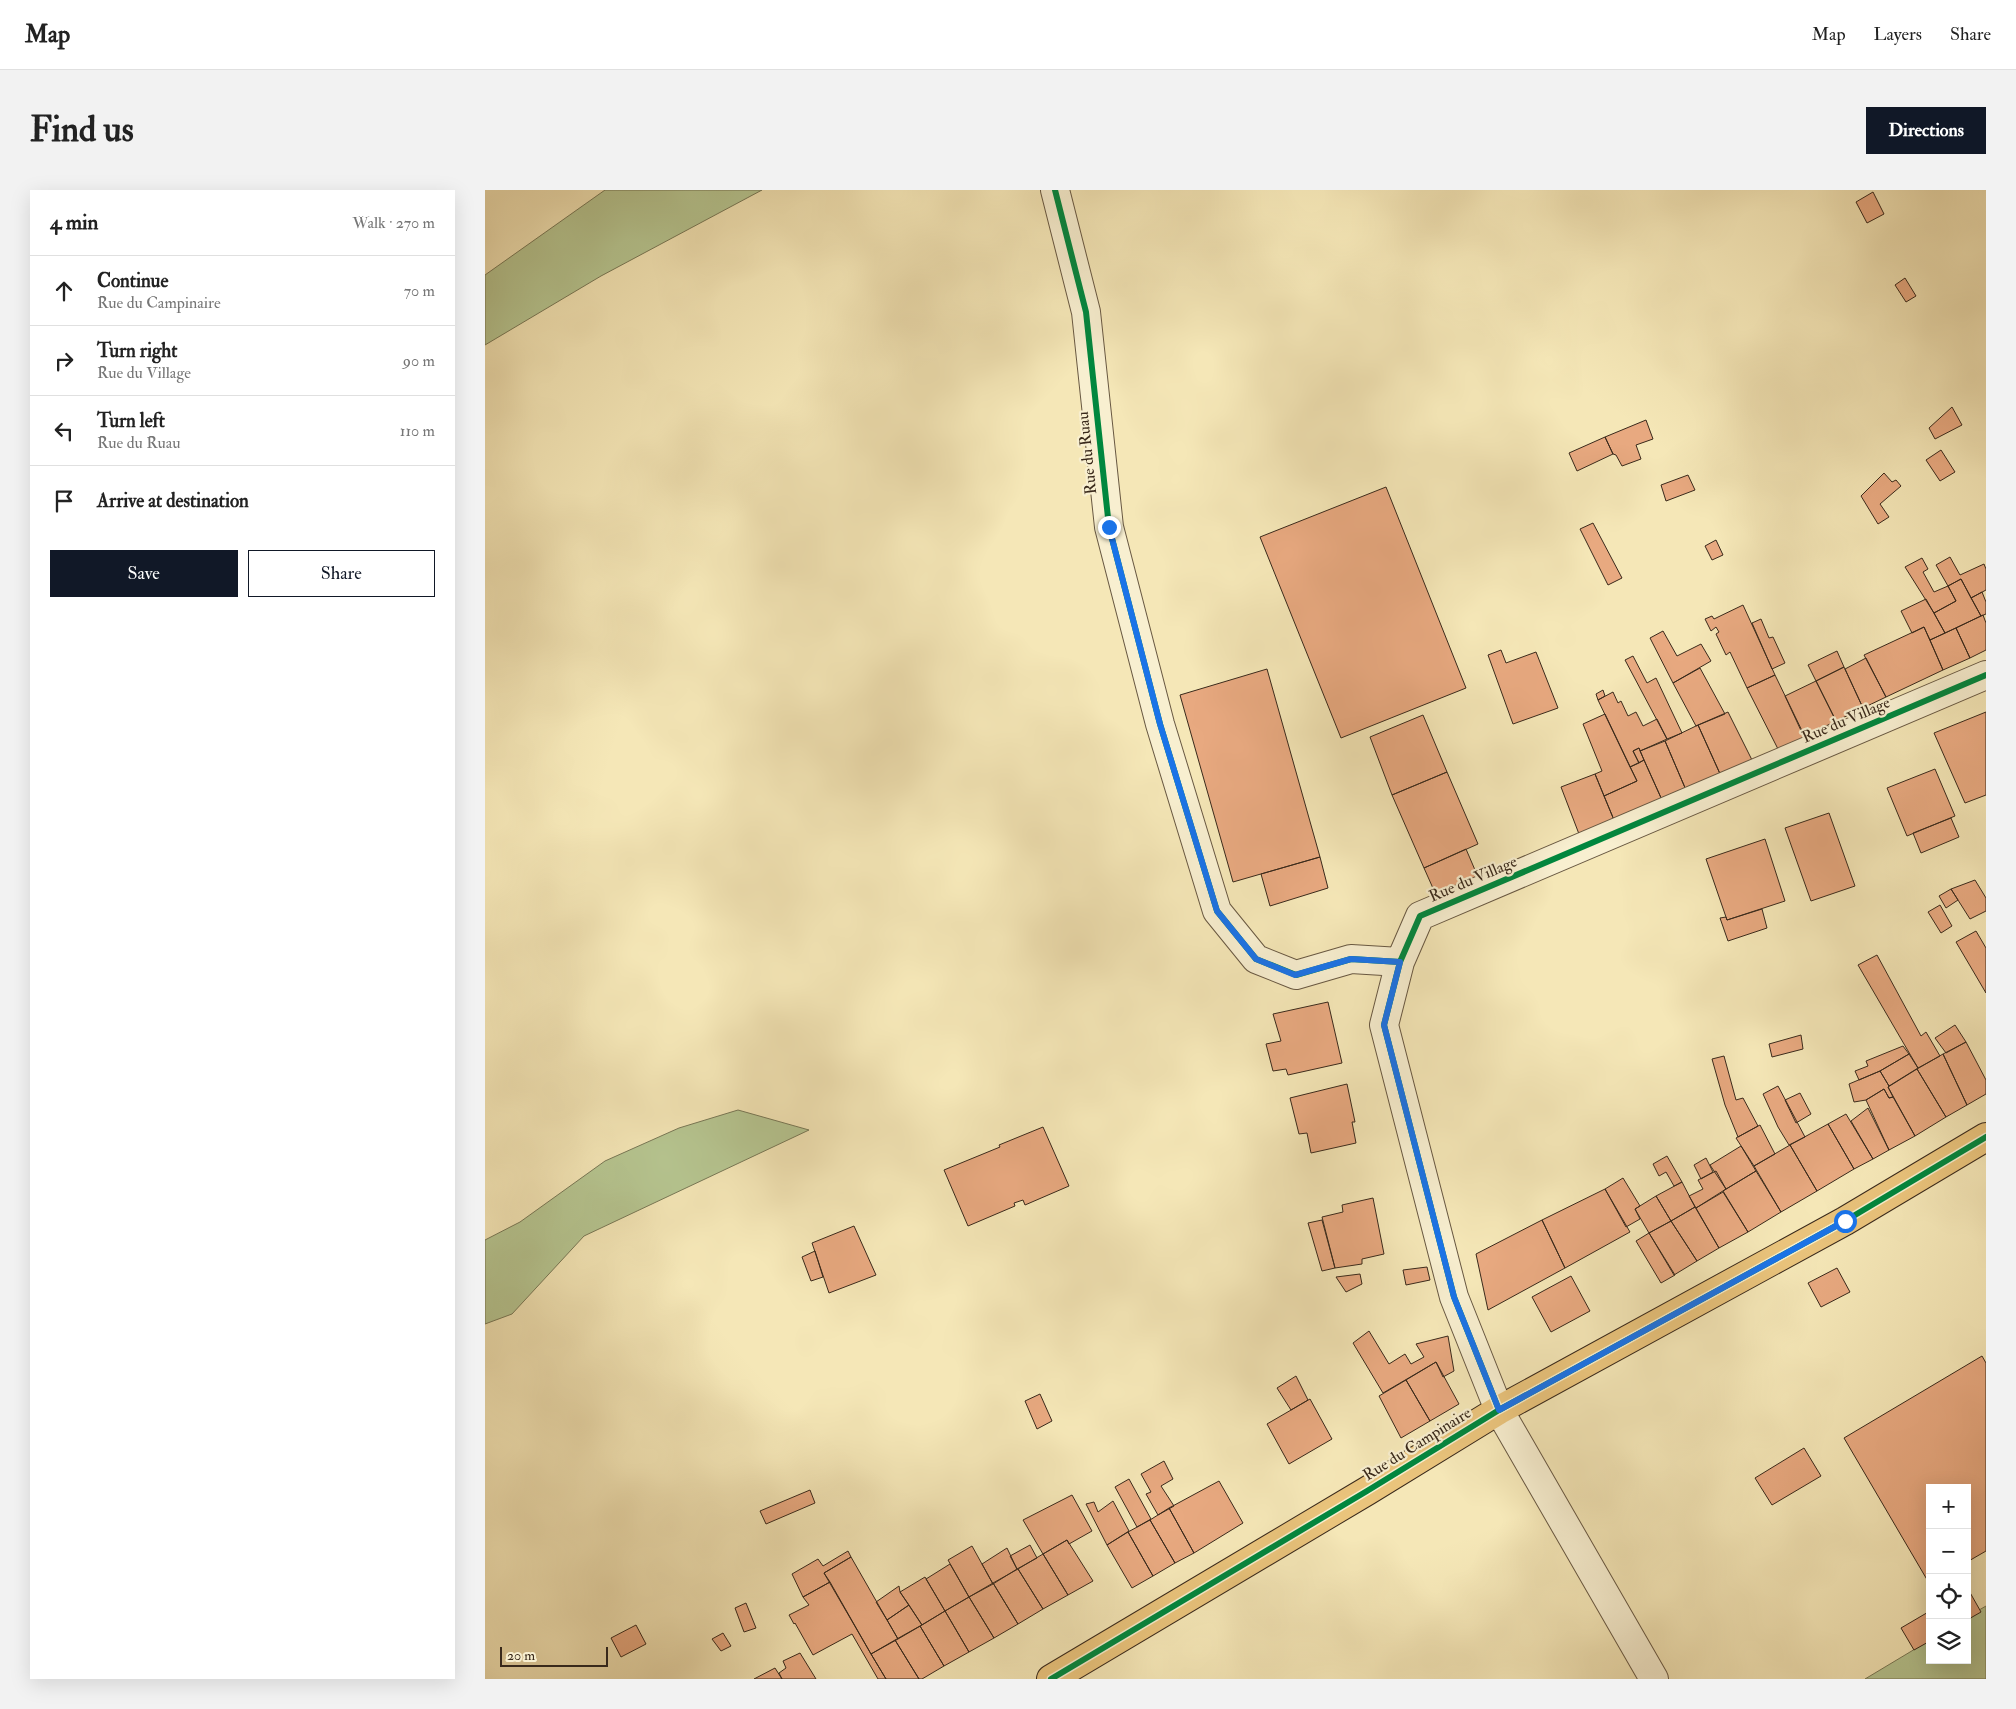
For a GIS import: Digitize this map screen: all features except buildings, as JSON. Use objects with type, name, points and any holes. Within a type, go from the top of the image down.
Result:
[{"type":"main road","name":"Rue du Campinaire","points":[[1051,1679],[1359,1496],[1499,1410],[1845,1221],[1986,1137]]},
{"type":"street","name":"Rue du Ruau","points":[[1055,190],[1086,312],[1109,527],[1160,724],[1217,911],[1256,959],[1295,975],[1351,959],[1400,962]]},
{"type":"street","name":"Rue du Village","points":[[1654,1679],[1499,1410],[1454,1297],[1384,1025],[1400,962],[1420,916],[1986,675]]},
{"type":"green space","points":[[605,190],[762,190],[601,276],[485,345],[485,275]]},
{"type":"green space","points":[[738,1110],[809,1130],[584,1236],[512,1314],[485,1324],[485,1240],[520,1222],[605,1161],[679,1128]]},
{"type":"green space","points":[[1986,1606],[1986,1679],[1865,1679],[1926,1642],[1926,1664],[1971,1664],[1971,1615]]},
{"type":"cycle path","points":[[1055,190],[1086,312],[1109,527],[1160,724],[1217,911],[1256,959],[1296,975],[1351,959],[1400,962]]},
{"type":"cycle path","points":[[1499,1410],[1454,1297],[1384,1025],[1400,962],[1420,916],[1986,675]]},
{"type":"cycle path","points":[[1051,1679],[1499,1410],[1845,1221],[1986,1137]]},
{"type":"route","points":[[1109,527],[1160,724],[1217,911],[1256,959],[1295,975],[1351,959],[1400,962],[1384,1025],[1454,1297],[1481,1370],[1499,1410],[1845,1221]]}]
